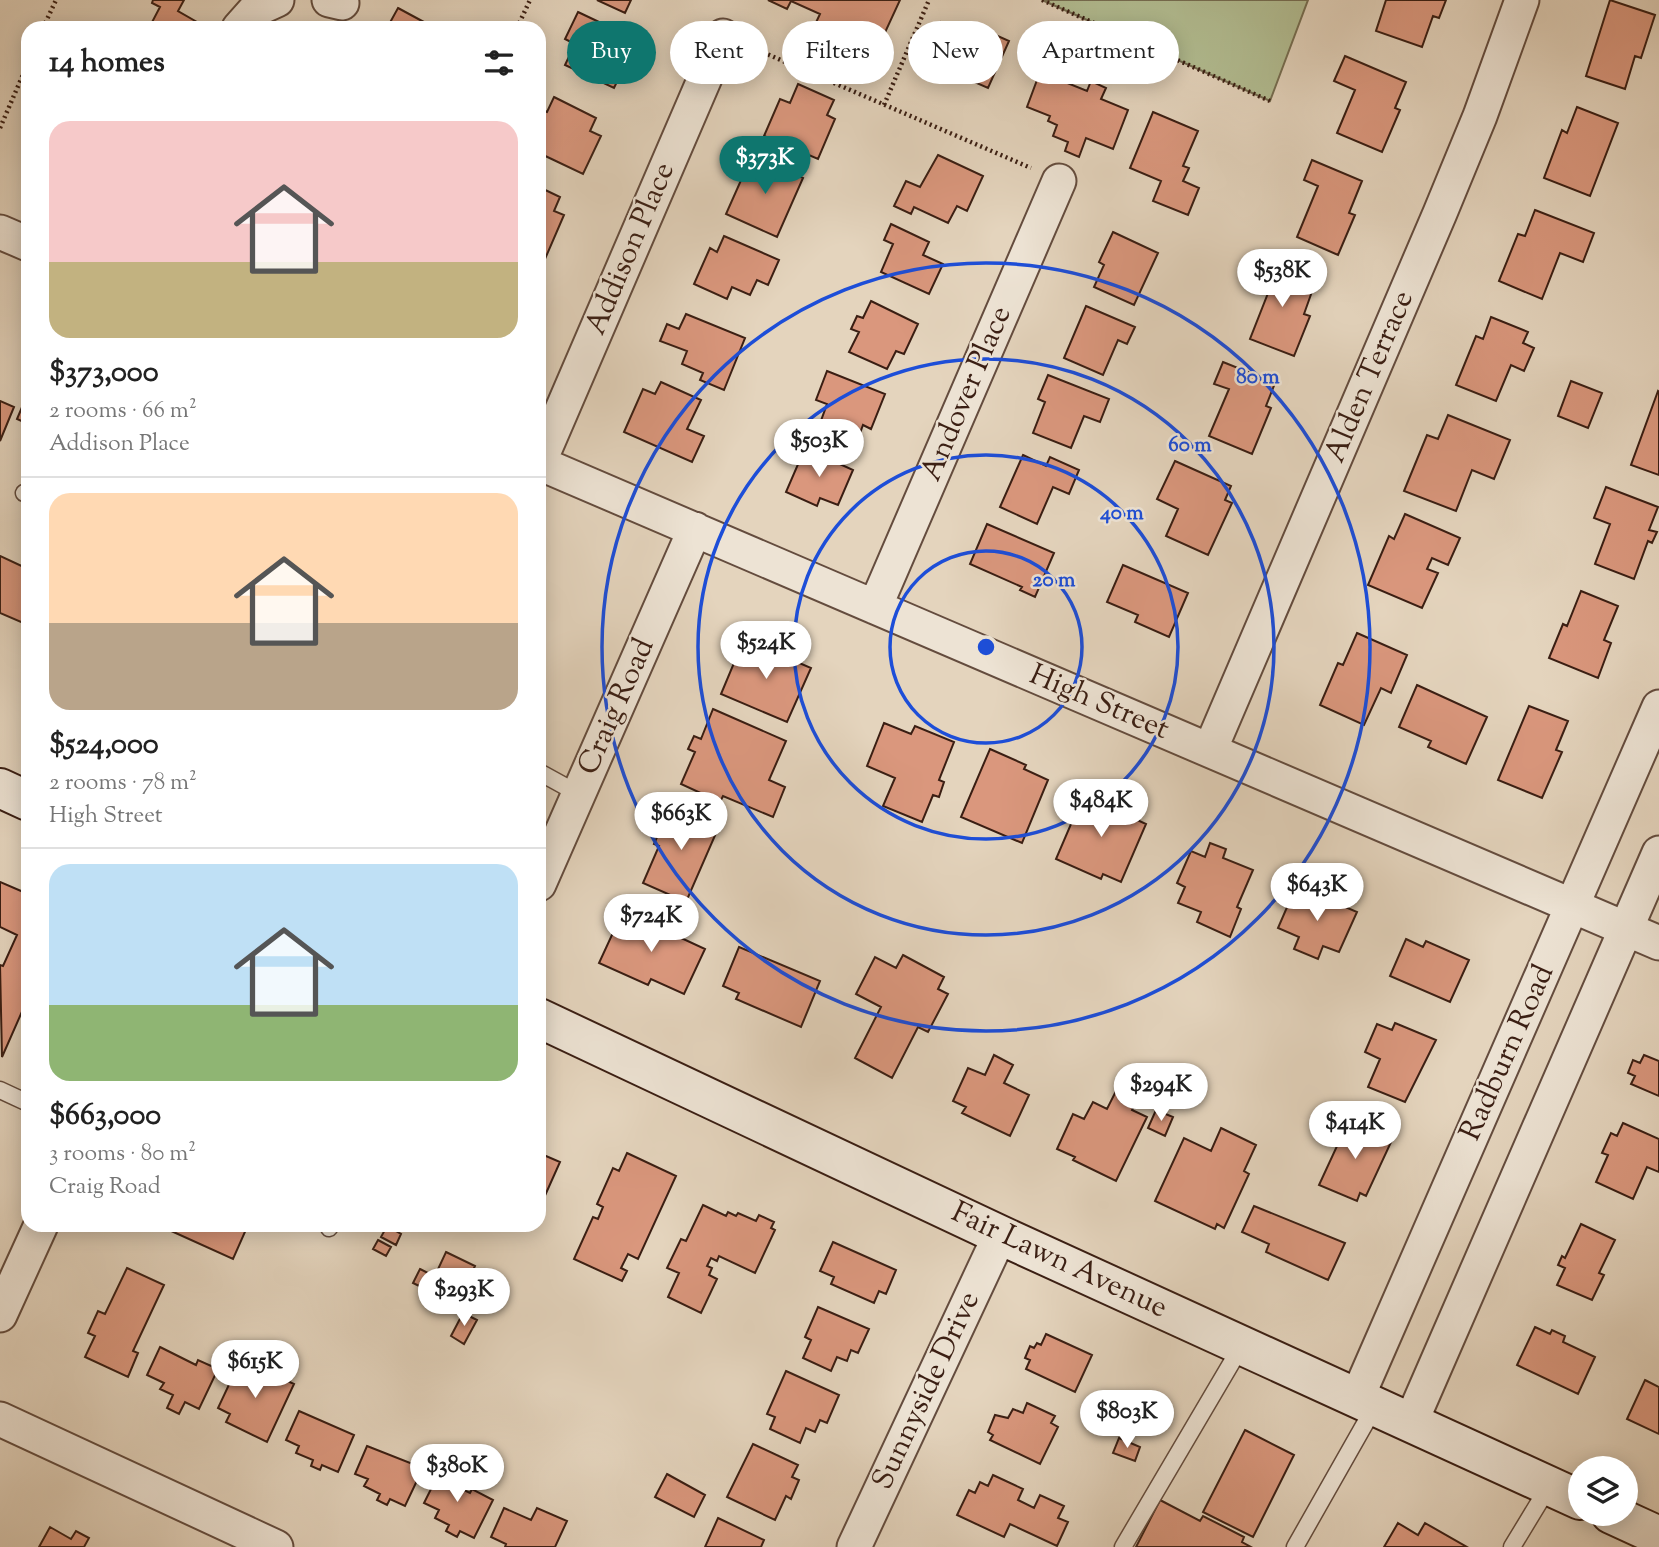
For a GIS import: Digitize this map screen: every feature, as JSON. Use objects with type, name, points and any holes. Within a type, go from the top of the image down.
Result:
[{"type":"main road","points":[[0,788],[21,798]]},
{"type":"main road","name":"Fair Lawn Avenue","points":[[546,1021],[1000,1235],[1565,1493]]},
{"type":"main road","points":[[1637,1526],[1659,1536]]},
{"type":"street","points":[[245,21],[255,10],[277,0]]},
{"type":"street","name":"Alden Terrace","points":[[1210,750],[1440,213],[1480,116],[1522,0]]},
{"type":"street","name":"Addison Place","points":[[546,447],[702,84]]},
{"type":"street","name":"Andover Place","points":[[875,607],[1059,181]]},
{"type":"street","points":[[0,232],[21,241]]},
{"type":"street","name":"High Street","points":[[546,466],[1659,943]]},
{"type":"street","name":"Craig Road","points":[[546,867],[695,530]]},
{"type":"street","name":"Radburn Road","points":[[1366,1402],[1572,906],[1659,707]]},
{"type":"street","name":"Radburn Road","points":[[1411,1422],[1659,853]]},
{"type":"street","points":[[0,1315],[37,1232]]},
{"type":"street","name":"Sunnyside Drive","points":[[854,1547],[1000,1235]]},
{"type":"street","points":[[0,1419],[276,1547]]},
{"type":"lane","points":[[546,776],[579,794]]},
{"type":"lane","points":[[0,1090],[21,1100]]},
{"type":"lane","points":[[1123,1547],[1242,1345]]},
{"type":"lane","points":[[1295,1547],[1366,1402]]},
{"type":"lane","points":[[1512,1547],[1565,1493]]},
{"type":"path","points":[[46,21],[55,0]]},
{"type":"path","points":[[520,21],[530,0]]},
{"type":"path","points":[[884,105],[929,0]]},
{"type":"path","points":[[1042,0],[1270,101]]},
{"type":"path","points":[[768,55],[1059,181]]},
{"type":"path","points":[[0,128],[21,79]]},
{"type":"green space","points":[[1042,0],[1308,0],[1270,101],[1179,61],[1179,21],[1089,21]]},
{"type":"building","points":[[153,0],[184,0],[178,11],[195,21],[153,21],[160,7],[152,3]]},
{"type":"building","points":[[597,0],[631,0],[625,13]]},
{"type":"building","points":[[768,0],[900,0],[890,21],[817,21],[820,14],[791,1],[787,9]]},
{"type":"building","points":[[1386,0],[1446,0],[1439,18],[1433,16],[1422,47],[1376,31]]},
{"type":"building","points":[[1610,0],[1655,15],[1641,58],[1635,56],[1625,89],[1586,76]]},
{"type":"building","points":[[398,8],[422,21],[391,21]]},
{"type":"building","points":[[578,12],[597,21],[574,21]]},
{"type":"building","points":[[1003,38],[1009,41],[1003,54]]},
{"type":"building","points":[[1345,56],[1406,82],[1395,108],[1400,110],[1382,152],[1337,133],[1355,90],[1334,81]]},
{"type":"building","points":[[798,84],[834,100],[827,115],[835,119],[818,159],[764,136],[780,99],[790,103]]},
{"type":"building","points":[[1036,84],[1070,84],[1087,91],[1090,84],[1097,84],[1106,88],[1101,99],[1128,110],[1113,149],[1086,138],[1079,157],[1065,151],[1068,142],[1053,136],[1057,125],[1048,121],[1050,116],[1027,107]]},
{"type":"building","points":[[554,97],[596,118],[590,131],[601,136],[583,174],[546,156],[547,112]]},
{"type":"building","points":[[1577,107],[1618,123],[1590,196],[1544,178],[1562,130],[1567,133]]},
{"type":"building","points":[[1153,112],[1198,131],[1183,166],[1189,168],[1183,181],[1199,188],[1188,215],[1153,201],[1161,181],[1130,168]]},
{"type":"building","points":[[938,155],[983,176],[967,211],[957,206],[948,223],[914,207],[911,214],[894,206],[906,181],[920,187]]},
{"type":"building","points":[[755,157],[803,178],[777,237],[726,214],[750,160],[753,161]]},
{"type":"building","points":[[1312,160],[1362,181],[1349,213],[1355,215],[1338,255],[1297,237],[1318,186],[1304,180]]},
{"type":"building","points":[[546,190],[560,197],[554,211],[564,215],[546,257]]},
{"type":"building","points":[[1535,210],[1594,233],[1583,262],[1560,253],[1542,299],[1499,281],[1518,234],[1525,236]]},
{"type":"building","points":[[891,224],[929,242],[923,255],[943,264],[929,294],[881,272],[893,244],[884,240]]},
{"type":"building","points":[[1113,232],[1158,253],[1134,305],[1094,287],[1104,265],[1099,262]]},
{"type":"building","points":[[724,236],[779,260],[768,285],[757,280],[750,295],[732,287],[727,299],[694,284],[710,248],[717,252]]},
{"type":"building","points":[[1258,261],[1315,283],[1304,314],[1310,316],[1294,356],[1250,339],[1270,288],[1251,280]]},
{"type":"building","points":[[871,301],[918,324],[904,354],[896,351],[887,369],[849,352],[859,332],[851,329],[857,316],[863,318]]},
{"type":"building","points":[[1086,306],[1135,327],[1127,344],[1118,340],[1103,375],[1064,358]]},
{"type":"building","points":[[686,314],[745,338],[724,390],[700,380],[703,373],[682,364],[687,351],[660,341],[667,324],[679,329]]},
{"type":"building","points":[[1491,317],[1528,332],[1523,343],[1534,348],[1524,371],[1511,365],[1496,401],[1456,385],[1476,336],[1483,339]]},
{"type":"building","points":[[1223,362],[1275,383],[1266,406],[1271,408],[1252,454],[1209,436],[1229,389],[1214,384]]},
{"type":"building","points":[[827,371],[885,394],[871,429],[863,425],[856,444],[818,429],[827,404],[816,400]]},
{"type":"building","points":[[1048,375],[1109,399],[1100,422],[1084,416],[1071,448],[1033,433],[1045,402],[1038,399]]},
{"type":"building","points":[[1571,381],[1602,393],[1588,428],[1558,416]]},
{"type":"building","points":[[661,382],[701,400],[687,429],[704,436],[692,462],[624,432],[643,389],[655,394]]},
{"type":"building","points":[[1659,392],[1659,475],[1631,465]]},
{"type":"building","points":[[0,401],[14,407],[0,441]]},
{"type":"building","points":[[1448,415],[1510,440],[1494,479],[1472,470],[1456,511],[1404,491],[1427,435],[1438,439]]},
{"type":"building","points":[[805,448],[853,470],[838,505],[820,498],[817,506],[786,492]]},
{"type":"building","points":[[1023,455],[1046,466],[1050,457],[1079,470],[1069,494],[1053,487],[1037,524],[1000,507]]},
{"type":"building","points":[[1175,461],[1231,486],[1225,500],[1232,503],[1208,555],[1166,536],[1178,509],[1157,499]]},
{"type":"building","points":[[1606,487],[1658,507],[1649,530],[1657,532],[1652,543],[1648,541],[1634,579],[1595,564],[1610,524],[1594,518]]},
{"type":"building","points":[[1405,514],[1460,538],[1448,565],[1432,558],[1427,569],[1438,573],[1422,608],[1368,585],[1389,536],[1394,539]]},
{"type":"building","points":[[987,524],[1054,553],[1035,597],[1020,590],[1022,587],[970,564]]},
{"type":"building","points":[[0,556],[21,566],[21,622],[0,613]]},
{"type":"building","points":[[1123,565],[1188,593],[1169,637],[1135,622],[1138,615],[1107,602]]},
{"type":"building","points":[[1581,591],[1618,606],[1604,640],[1611,643],[1598,678],[1549,658],[1563,624],[1567,626]]},
{"type":"building","points":[[1357,633],[1407,655],[1391,693],[1381,688],[1364,725],[1320,705],[1338,663],[1343,665]]},
{"type":"building","points":[[744,639],[811,668],[787,722],[721,694]]},
{"type":"building","points":[[1417,685],[1487,717],[1466,764],[1428,747],[1431,741],[1399,727]]},
{"type":"building","points":[[1529,706],[1568,721],[1556,750],[1562,752],[1542,798],[1498,780]]},
{"type":"building","points":[[713,709],[786,741],[769,780],[785,787],[773,817],[723,796],[720,802],[681,784],[695,752],[688,749],[694,736],[701,739]]},
{"type":"building","points":[[884,723],[911,734],[915,726],[954,742],[939,780],[944,782],[939,797],[933,795],[922,822],[883,806],[895,778],[867,766]]},
{"type":"building","points":[[990,749],[1026,765],[1024,769],[1048,780],[1022,843],[961,817]]},
{"type":"building","points":[[1083,796],[1104,805],[1107,797],[1122,803],[1118,811],[1146,824],[1121,882],[1103,874],[1101,879],[1056,859]]},
{"type":"building","points":[[672,803],[720,824],[686,902],[643,883],[659,846],[654,844]]},
{"type":"building","points":[[1210,843],[1226,849],[1223,858],[1253,870],[1237,907],[1241,909],[1230,937],[1197,922],[1201,912],[1178,903],[1185,887],[1177,883],[1191,851],[1205,857]]},
{"type":"building","points":[[0,882],[21,891],[21,1014],[2,1057],[0,965],[3,966],[17,935],[0,927]]},
{"type":"building","points":[[1294,891],[1311,898],[1313,893],[1357,912],[1339,952],[1323,946],[1318,959],[1294,949],[1299,937],[1278,928]]},
{"type":"building","points":[[623,911],[705,949],[684,994],[651,979],[648,985],[599,963]]},
{"type":"building","points":[[1406,939],[1423,947],[1426,941],[1469,960],[1450,1002],[1390,976]]},
{"type":"building","points":[[739,947],[820,981],[801,1027],[736,999],[739,993],[723,986]]},
{"type":"building","points":[[903,955],[944,977],[938,989],[948,994],[928,1032],[918,1027],[892,1078],[855,1058],[881,1007],[856,994],[875,957],[896,968]]},
{"type":"building","points":[[1395,1023],[1436,1040],[1405,1102],[1368,1087],[1380,1059],[1365,1052],[1377,1024],[1392,1030]]},
{"type":"building","points":[[994,1055],[1013,1065],[1004,1083],[1029,1095],[1010,1136],[962,1113],[966,1107],[953,1101],[968,1068],[985,1075]]},
{"type":"building","points":[[1644,1055],[1659,1061],[1659,1096],[1631,1084],[1635,1076],[1628,1073],[1633,1060],[1640,1063]]},
{"type":"building","points":[[1117,1089],[1137,1099],[1132,1110],[1147,1117],[1116,1181],[1057,1149],[1073,1114],[1084,1119],[1093,1102],[1107,1109]]},
{"type":"building","points":[[1156,1110],[1173,1117],[1165,1136],[1148,1128]]},
{"type":"building","points":[[1349,1120],[1392,1140],[1366,1196],[1360,1193],[1357,1201],[1319,1185]]},
{"type":"building","points":[[1623,1123],[1659,1139],[1659,1172],[1647,1167],[1633,1199],[1596,1182],[1608,1155],[1602,1153],[1611,1133],[1617,1136]]},
{"type":"building","points":[[1221,1128],[1256,1145],[1244,1171],[1249,1174],[1224,1228],[1217,1224],[1215,1229],[1155,1201],[1184,1138],[1211,1151]]},
{"type":"building","points":[[627,1153],[676,1176],[638,1259],[628,1254],[621,1268],[627,1271],[622,1281],[574,1259],[593,1217],[598,1219],[603,1207],[597,1204],[613,1168],[619,1171]]},
{"type":"building","points":[[546,1156],[560,1162],[546,1193]]},
{"type":"building","points":[[703,1205],[726,1216],[728,1212],[736,1216],[738,1213],[756,1221],[759,1215],[774,1222],[771,1228],[775,1230],[755,1273],[719,1256],[717,1261],[711,1258],[707,1266],[712,1268],[709,1275],[717,1279],[701,1313],[668,1297],[679,1273],[667,1268],[681,1239],[686,1241]]},
{"type":"building","points":[[1254,1206],[1345,1243],[1328,1280],[1266,1252],[1269,1244],[1242,1232]]},
{"type":"building","points":[[1581,1224],[1615,1240],[1599,1273],[1604,1275],[1592,1300],[1557,1285],[1565,1268],[1558,1265],[1562,1256],[1565,1258]]},
{"type":"building","points":[[173,1232],[245,1232],[233,1259]]},
{"type":"building","points":[[384,1232],[401,1234],[396,1245],[381,1237]]},
{"type":"building","points":[[378,1240],[391,1247],[386,1256],[373,1249]]},
{"type":"building","points":[[833,1242],[896,1270],[886,1294],[879,1291],[874,1303],[831,1284],[834,1277],[820,1271]]},
{"type":"building","points":[[446,1252],[475,1266],[462,1294],[433,1280]]},
{"type":"building","points":[[127,1268],[164,1285],[133,1351],[138,1353],[128,1377],[85,1357],[95,1336],[88,1333],[98,1311],[105,1314]]},
{"type":"building","points":[[420,1269],[432,1275],[425,1289],[413,1283]]},
{"type":"building","points":[[818,1307],[869,1329],[858,1353],[851,1350],[847,1361],[837,1357],[831,1371],[803,1358],[811,1340],[805,1337]]},
{"type":"building","points":[[463,1313],[477,1320],[464,1344],[451,1336]]},
{"type":"building","points":[[1535,1327],[1550,1334],[1552,1330],[1565,1336],[1563,1342],[1595,1357],[1578,1394],[1517,1365]]},
{"type":"building","points":[[1046,1334],[1092,1355],[1075,1392],[1026,1369],[1030,1360],[1025,1358],[1030,1346],[1034,1348],[1037,1343],[1041,1345]]},
{"type":"building","points":[[160,1347],[196,1365],[198,1360],[218,1369],[199,1409],[185,1402],[179,1414],[167,1408],[173,1395],[160,1389],[164,1383],[147,1375]]},
{"type":"building","points":[[241,1359],[294,1384],[267,1442],[226,1422],[230,1414],[218,1408]]},
{"type":"building","points":[[786,1371],[839,1395],[827,1423],[820,1420],[815,1432],[806,1428],[800,1443],[770,1429],[775,1417],[767,1414]]},
{"type":"building","points":[[1645,1380],[1659,1387],[1659,1434],[1627,1419]]},
{"type":"building","points":[[1027,1403],[1055,1416],[1051,1423],[1058,1427],[1040,1464],[990,1440],[993,1435],[988,1432],[995,1415],[1008,1418],[1013,1409],[1023,1413]]},
{"type":"building","points":[[299,1411],[354,1435],[338,1472],[322,1465],[320,1470],[311,1466],[313,1460],[296,1453],[299,1446],[286,1440]]},
{"type":"building","points":[[1245,1430],[1294,1455],[1253,1537],[1203,1512]]},
{"type":"building","points":[[1119,1438],[1140,1447],[1135,1461],[1113,1453]]},
{"type":"building","points":[[753,1444],[798,1465],[792,1477],[799,1480],[791,1499],[786,1496],[775,1520],[727,1497]]},
{"type":"building","points":[[367,1446],[423,1468],[405,1506],[390,1499],[387,1505],[377,1500],[380,1494],[364,1486],[368,1479],[355,1474]]},
{"type":"building","points":[[444,1463],[460,1470],[453,1485],[470,1493],[472,1489],[493,1500],[474,1538],[460,1531],[457,1537],[446,1531],[449,1525],[435,1518],[439,1510],[424,1503]]},
{"type":"building","points":[[667,1474],[705,1495],[694,1517],[655,1497]]},
{"type":"building","points":[[993,1475],[1023,1489],[1018,1500],[1034,1508],[1040,1495],[1064,1506],[1058,1518],[1068,1522],[1057,1546],[1010,1524],[1004,1537],[957,1515],[969,1490],[975,1493],[980,1482],[988,1486]]},
{"type":"building","points":[[1160,1500],[1200,1521],[1203,1516],[1244,1537],[1242,1542],[1251,1547],[1136,1547]]},
{"type":"building","points":[[504,1508],[531,1520],[537,1508],[567,1521],[555,1547],[505,1547],[506,1544],[491,1537]]},
{"type":"building","points":[[718,1518],[764,1540],[761,1547],[705,1547]]},
{"type":"building","points":[[1398,1523],[1418,1535],[1425,1523],[1467,1547],[1384,1547]]},
{"type":"building","points":[[50,1527],[71,1539],[76,1531],[89,1538],[84,1547],[39,1547]]}]
